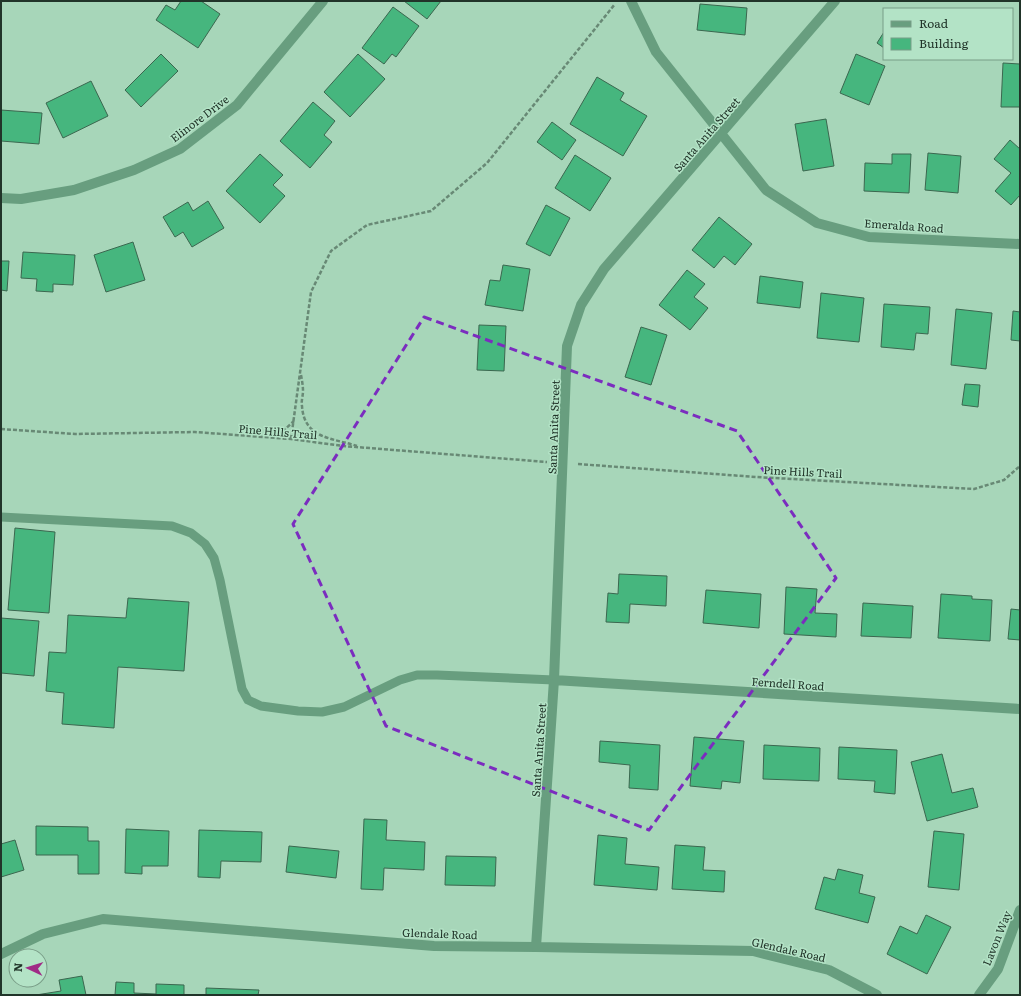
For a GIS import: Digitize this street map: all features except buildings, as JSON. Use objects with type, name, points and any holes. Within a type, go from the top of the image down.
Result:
[{"type":"street","name":"Elinore Drive","points":[[1,198],[21,199],[74,190],[134,170],[180,149],[236,105],[323,1]]},
{"type":"street","name":"Emeralda Road","points":[[631,1],[656,52],[766,190],[817,223],[869,237],[1020,244]]},
{"type":"street","name":"Santa Anita Street","points":[[536,947],[554,680],[567,346],[581,305],[604,269],[835,1]]},
{"type":"street","name":"Ferndell Road","points":[[554,680],[1020,709]]},
{"type":"street","name":"Lavon Way","points":[[979,995],[998,969],[1020,910]]},
{"type":"street","name":"Glendale Road","points":[[1,954],[44,934],[102,919],[434,946],[753,951],[829,970],[877,995]]},
{"type":"lane","points":[[1,517],[172,526],[192,533],[205,544],[214,558],[220,580],[242,689],[248,700],[261,706],[298,712],[322,712],[344,707],[400,680],[416,675],[554,680]]},
{"type":"path","points":[[291,439],[311,292],[331,251],[367,225],[431,211],[437,206],[487,162],[615,5]]},
{"type":"path","points":[[301,371],[303,392],[301,405],[303,415],[310,428],[322,437],[362,448]]},
{"type":"path","points":[[270,438],[283,431],[294,421]]},
{"type":"path","name":"Pine Hills Trail","points":[[1,429],[74,434],[195,432],[291,439],[362,448],[552,462]]},
{"type":"path","name":"Pine Hills Trail","points":[[578,464],[756,477],[974,489],[1004,480],[1020,466]]},
{"type":"highlighted area","points":[[424,317],[737,431],[836,578],[649,830],[386,726],[293,524]]}]
